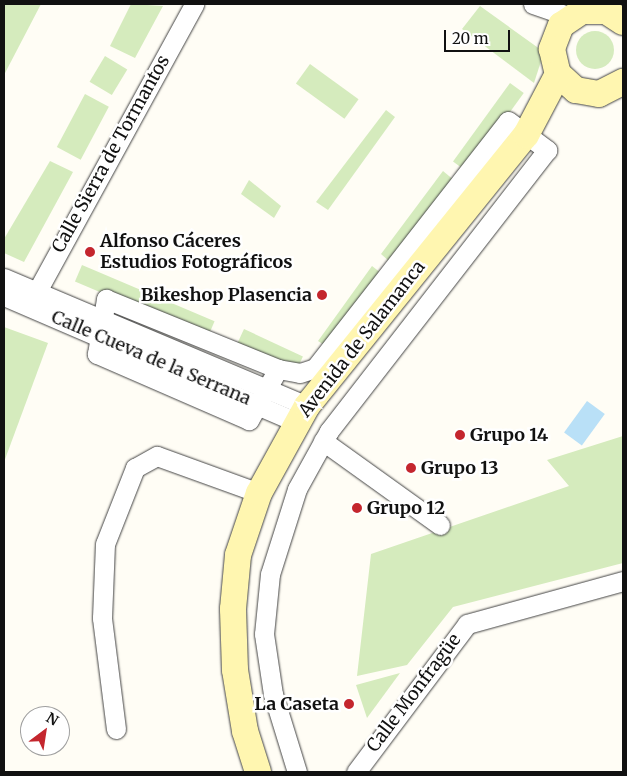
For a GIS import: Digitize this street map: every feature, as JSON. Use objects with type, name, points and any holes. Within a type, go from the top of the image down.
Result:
[{"type":"main road","points":[[614,12],[582,11],[570,16],[555,37],[553,62],[567,82],[599,94],[622,85]]},
{"type":"main road","name":"Avenida de Salamanca","points":[[258,772],[245,731],[235,670],[233,609],[238,555],[259,493],[302,414],[567,82]]},
{"type":"street","name":"Calle Sierra de Tormantos","points":[[32,299],[194,4]]},
{"type":"street","points":[[536,6],[570,16]]},
{"type":"street","points":[[536,6],[555,37]]},
{"type":"street","points":[[278,369],[249,420],[97,354],[106,299],[278,369],[300,374],[315,368],[508,121],[547,150],[323,442],[297,489],[270,574],[264,634],[273,694],[297,772]]},
{"type":"street","points":[[4,278],[32,299]]},
{"type":"street","name":"Calle Cueva de la Serrana","points":[[4,296],[32,299],[101,328],[268,387],[302,414]]},
{"type":"street","name":"Calle Cueva de la Serrana","points":[[258,403],[302,414]]},
{"type":"street","points":[[323,442],[440,525]]},
{"type":"street","points":[[116,729],[102,618],[105,544],[135,468],[146,459],[157,456],[259,493]]},
{"type":"street","name":"Calle Monfragüe","points":[[356,772],[467,624],[623,581]]},
{"type":"green space","points":[[4,4],[41,4],[4,75]]},
{"type":"green space","points":[[131,4],[163,6],[135,58],[110,46]]},
{"type":"green space","points":[[480,6],[544,52],[534,83],[462,29]]},
{"type":"green space","points":[[595,31],[609,36],[614,50],[609,64],[595,69],[581,64],[576,50],[581,36]]},
{"type":"green space","points":[[105,56],[127,69],[112,95],[90,82]]},
{"type":"green space","points":[[310,64],[359,99],[344,119],[296,83]]},
{"type":"green space","points":[[510,83],[524,93],[467,171],[453,161]]},
{"type":"green space","points":[[85,94],[109,107],[81,160],[57,147]]},
{"type":"green space","points":[[386,110],[395,117],[328,210],[316,202]]},
{"type":"green space","points":[[50,161],[73,172],[24,262],[4,253],[4,239]]},
{"type":"green space","points":[[443,171],[455,181],[390,262],[381,254]]},
{"type":"green space","points":[[249,180],[281,206],[274,218],[241,194]]},
{"type":"green space","points":[[82,265],[215,321],[208,338],[75,282]]},
{"type":"green space","points":[[372,266],[381,273],[324,345],[318,341]]},
{"type":"green space","points":[[4,327],[48,343],[4,462]]},
{"type":"green space","points":[[244,329],[303,356],[296,372],[237,344]]},
{"type":"green space","points":[[623,436],[623,563],[453,607],[407,665],[357,676],[371,554],[569,486],[547,460]]},
{"type":"green space","points":[[400,673],[367,718],[356,685]]},
{"type":"water","points":[[587,401],[605,414],[582,445],[564,433]]},
{"type":"place","name":"Alfonso Cáceres Estudios Fotográficos","points":[[90,252]]},
{"type":"place","name":"Bikeshop Plasencia","points":[[322,295]]},
{"type":"place","name":"Grupo 14","points":[[460,435]]},
{"type":"place","name":"Grupo 13","points":[[411,468]]},
{"type":"place","name":"Grupo 12","points":[[357,508]]},
{"type":"place","name":"La Caseta","points":[[349,704]]}]
